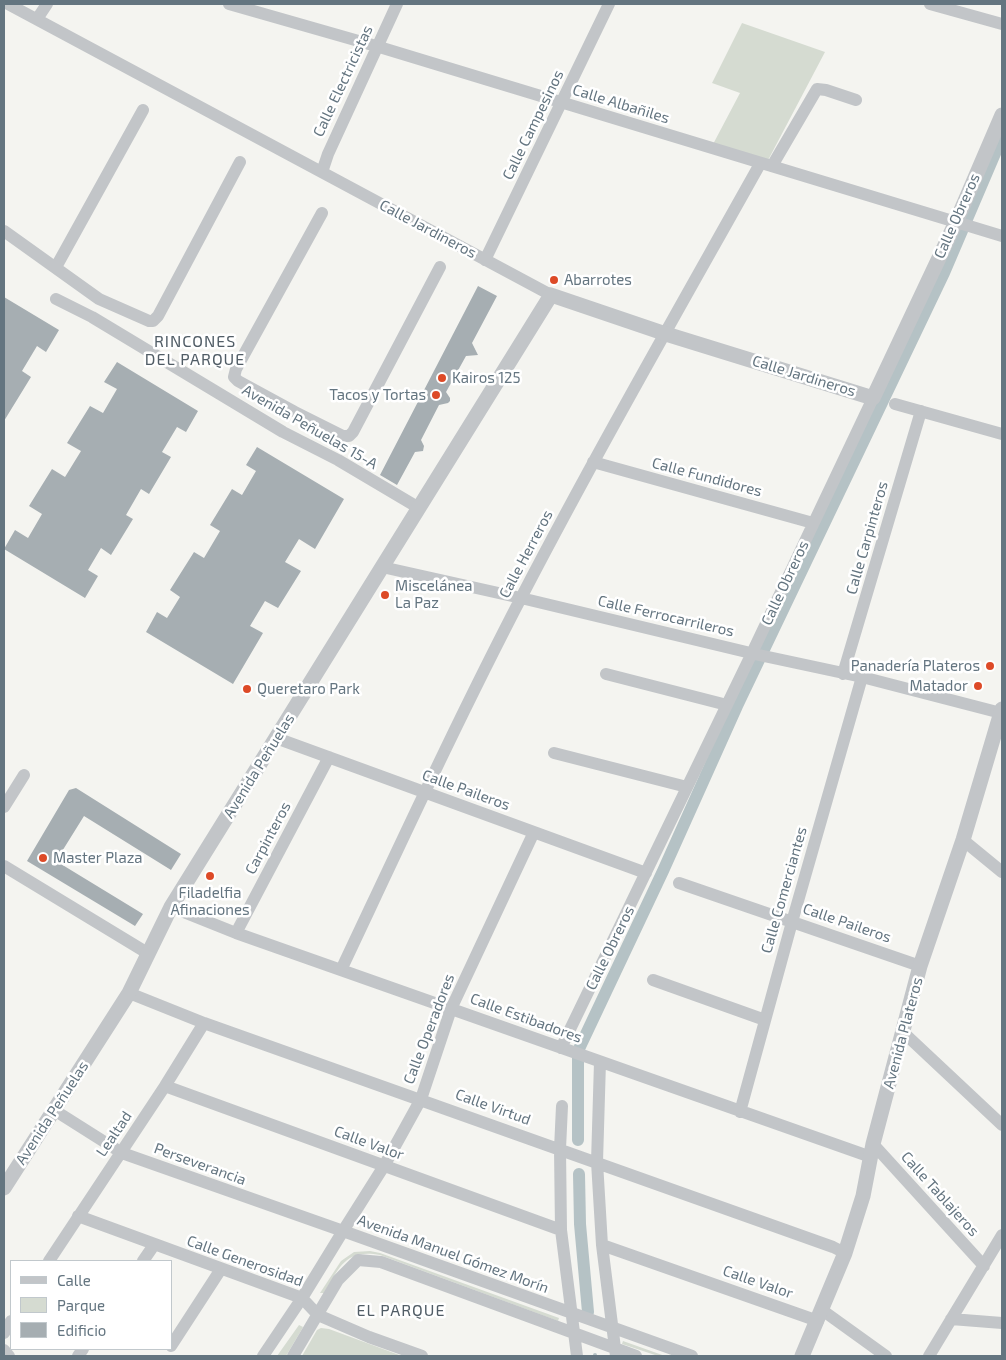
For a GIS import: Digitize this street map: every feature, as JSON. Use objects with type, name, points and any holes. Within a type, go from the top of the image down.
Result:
[{"type":"street","name":"Calle Jardineros","points":[[8,4],[23,7],[37,19],[551,295],[666,334],[873,398]]},
{"type":"street","points":[[37,19],[48,4]]},
{"type":"street","name":"Calle Albañiles","points":[[229,4],[376,46],[1002,236]]},
{"type":"street","name":"Calle Electricistas","points":[[322,172],[328,154],[376,46],[397,4]]},
{"type":"street","name":"Calle Campesinos","points":[[485,260],[610,4]]},
{"type":"street","points":[[933,4],[1002,24]]},
{"type":"street","name":"Calle Herreros","points":[[341,970],[521,598],[593,462],[766,165],[817,89],[856,100]]},
{"type":"street","points":[[56,267],[143,110]]},
{"type":"street","name":"Calle Obreros","points":[[564,1049],[687,787],[727,705],[756,654],[813,523],[873,398],[963,224],[1002,115]]},
{"type":"street","points":[[4,230],[99,299],[149,321],[154,321],[240,162]]},
{"type":"street","points":[[322,213],[236,369],[234,377],[295,412],[343,436],[349,436],[353,432],[440,267]]},
{"type":"street","name":"Avenida Peñuelas","points":[[4,1188],[129,993],[171,908],[551,295]]},
{"type":"street","name":"Avenida Peñuelas 15-A","points":[[56,299],[92,317],[284,432],[338,460],[419,508]]},
{"type":"street","points":[[92,317],[99,299]]},
{"type":"street","points":[[103,324],[112,306]]},
{"type":"street","points":[[271,424],[281,404]]},
{"type":"street","points":[[895,404],[1002,434]]},
{"type":"street","name":"Calle Carpinteros","points":[[843,674],[921,411]]},
{"type":"street","points":[[284,432],[295,412]]},
{"type":"street","name":"Calle Fundidores","points":[[593,462],[813,523]]},
{"type":"street","name":"Calle Ferrocarrileros","points":[[382,567],[776,659],[862,677],[1001,711]]},
{"type":"street","points":[[606,674],[727,705]]},
{"type":"street","name":"Calle Comerciantes","points":[[740,1112],[862,677]]},
{"type":"street","name":"Avenida Plateros","points":[[802,1356],[845,1253],[862,1196],[920,966],[963,840],[1001,711]]},
{"type":"street","name":"Calle Paileros","points":[[276,738],[646,873]]},
{"type":"street","points":[[554,753],[687,787]]},
{"type":"street","name":"Carpinteros","points":[[236,933],[329,758]]},
{"type":"street","points":[[4,807],[24,775]]},
{"type":"street","name":"Calle Operadores","points":[[343,1231],[384,1166],[420,1099],[451,1009],[534,832]]},
{"type":"street","points":[[963,840],[1002,872]]},
{"type":"street","points":[[4,866],[149,954]]},
{"type":"street","name":"Calle Paileros","points":[[679,883],[920,966]]},
{"type":"street","name":"Calle Estibadores","points":[[171,908],[236,933],[740,1112],[872,1151]]},
{"type":"street","points":[[654,980],[765,1020]]},
{"type":"street","name":"Calle Virtud","points":[[129,993],[204,1023],[597,1162],[845,1253]]},
{"type":"street","name":"Lealtad","points":[[50,1260],[166,1086],[204,1023]]},
{"type":"street","points":[[904,1033],[1002,1125]]},
{"type":"street","points":[[600,1062],[597,1162],[602,1245],[615,1352]]},
{"type":"street","name":"Calle Valor","points":[[166,1086],[561,1230]]},
{"type":"street","points":[[562,1106],[560,1149],[561,1230],[577,1356]]},
{"type":"street","name":"Perseverancia","points":[[54,1110],[122,1153],[343,1231]]},
{"type":"street","name":"Calle Tablajeros","points":[[872,1151],[984,1266]]},
{"type":"street","name":"Calle Generosidad","points":[[78,1216],[302,1298],[318,1315],[420,1356]]},
{"type":"street","name":"Avenida Manuel Gómez Morín","points":[[263,1356],[302,1298],[343,1231],[692,1356]]},
{"type":"street","points":[[929,1356],[1002,1235]]},
{"type":"street","points":[[144,1260],[154,1245]]},
{"type":"street","name":"Calle Valor","points":[[602,1245],[820,1315],[886,1356]]},
{"type":"street","points":[[293,1356],[338,1280],[358,1260],[381,1262],[574,1333],[615,1352],[636,1356]]},
{"type":"street","points":[[172,1345],[221,1269]]},
{"type":"street","points":[[951,1319],[1002,1323]]},
{"type":"street","points":[[4,1350],[9,1356]]},
{"type":"green space","points":[[742,23],[825,52],[766,164],[711,148],[740,93],[712,83]]},
{"type":"green space","points":[[370,1251],[559,1318],[558,1321],[380,1255],[368,1254],[351,1258],[340,1268],[324,1293],[320,1293],[341,1261],[354,1252]]},
{"type":"green space","points":[[299,1325],[303,1327],[286,1356],[277,1356]]},
{"type":"green space","points":[[321,1328],[329,1329],[402,1356],[302,1356],[317,1330]]},
{"type":"green space","points":[[623,1341],[665,1356],[658,1356],[622,1344]]},
{"type":"building","name":"Kairos 125","points":[[478,286],[497,296],[472,343],[478,355],[466,356],[446,392],[450,401],[439,405],[421,440],[424,446],[423,451],[415,452],[397,485],[380,475]]},
{"type":"building","points":[[4,297],[59,330],[46,352],[37,346],[22,371],[31,377],[4,421]]},
{"type":"building","points":[[117,362],[198,411],[186,432],[177,427],[162,452],[171,457],[149,494],[141,489],[126,515],[133,519],[111,555],[101,548],[88,570],[98,576],[85,598],[4,549],[15,530],[28,538],[42,514],[29,506],[52,469],[65,477],[81,451],[67,443],[90,406],[103,413],[117,389],[104,382]]},
{"type":"building","points":[[257,447],[344,499],[315,549],[299,539],[285,562],[301,571],[278,608],[265,601],[250,626],[263,633],[233,684],[146,632],[157,612],[167,618],[180,597],[170,590],[194,552],[204,558],[220,531],[210,525],[232,489],[242,495],[256,471],[246,465]]},
{"type":"building","name":"Master Plaza","points":[[76,788],[181,854],[171,870],[84,816],[56,861],[143,914],[135,926],[27,861],[69,790]]},
{"type":"waterway","points":[[578,1140],[578,1051],[663,871],[737,706],[944,273],[1002,137]]},
{"type":"waterway","points":[[579,1174],[580,1224],[588,1312]]},
{"type":"place","name":"Abarrotes","points":[[554,280]]},
{"type":"place","name":"Kairos 125","points":[[442,378]]},
{"type":"place","name":"Tacos y Tortas","points":[[436,395]]},
{"type":"place","name":"Miscelánea La Paz","points":[[385,595]]},
{"type":"place","name":"Panadería Plateros","points":[[990,666]]},
{"type":"place","name":"Matador","points":[[978,686]]},
{"type":"place","name":"Queretaro Park","points":[[247,689]]},
{"type":"place","name":"Master Plaza","points":[[43,858]]},
{"type":"place","name":"Filadelfia Afinaciones","points":[[210,876]]},
{"type":"district","name":"RINCONES DEL PARQUE","points":[[195,351]]},
{"type":"district","name":"EL PARQUE","points":[[401,1311]]}]
